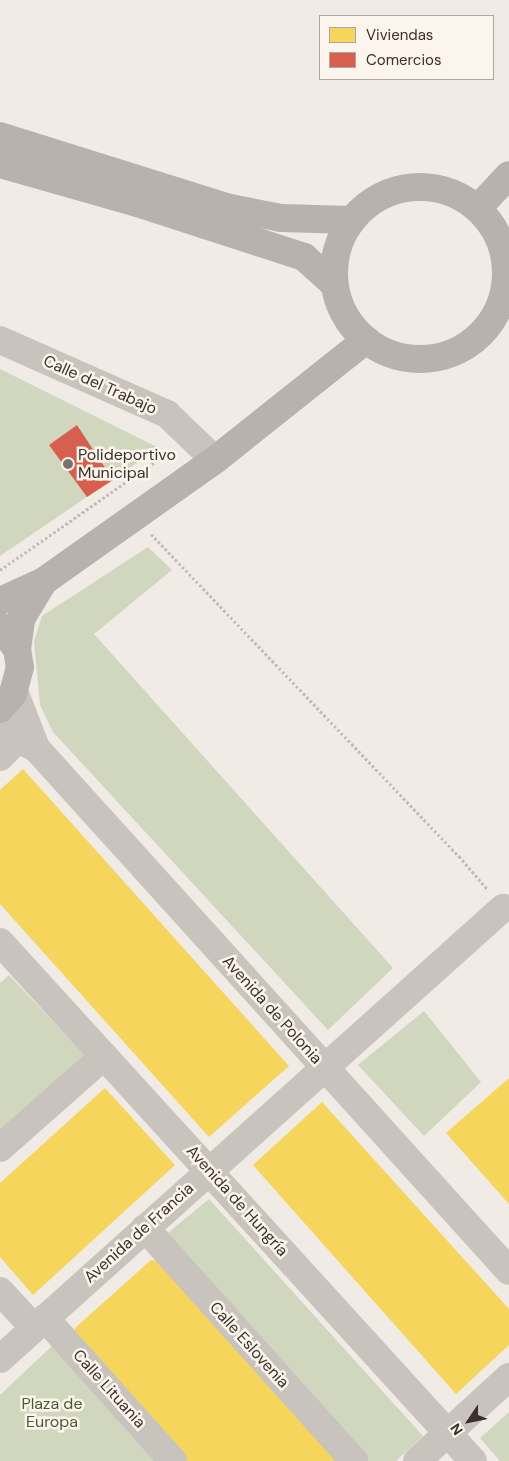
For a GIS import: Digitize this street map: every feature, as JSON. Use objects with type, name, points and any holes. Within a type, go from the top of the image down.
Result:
[{"type":"main road","points":[[0,136],[230,208],[282,218],[352,220]]},
{"type":"main road","points":[[0,164],[147,206],[304,257],[334,284]]},
{"type":"main road","points":[[478,208],[509,175]]},
{"type":"main road","points":[[426,187],[454,193],[478,208],[496,231],[506,260],[506,290],[496,317],[476,340],[450,355],[421,360],[392,355],[366,340],[350,324],[340,305],[334,284],[337,254],[352,220],[373,201],[398,189],[426,187]]},
{"type":"main road","points":[[0,601],[44,581],[135,514],[215,460],[366,340]]},
{"type":"main road","points":[[7,700],[20,667],[17,649],[21,619],[44,581]]},
{"type":"main road","points":[[0,626],[17,649]]},
{"type":"street","name":"Calle del Trabajo","points":[[0,340],[167,414],[215,460]]},
{"type":"street","name":"Avenida de Polonia","points":[[7,700],[14,744],[324,1068],[509,1271]]},
{"type":"street","name":"Avenida de Francia","points":[[0,1359],[503,908]]},
{"type":"street","name":"Avenida de Hungría","points":[[4,956],[104,1056],[473,1461]]},
{"type":"street","points":[[0,1148],[104,1056]]},
{"type":"street","name":"Calle Eslovenia","points":[[145,1228],[354,1461]]},
{"type":"street","name":"Calle Lituania","points":[[0,1291],[40,1323],[173,1461]]},
{"type":"street","points":[[417,1461],[509,1377]]},
{"type":"path","points":[[0,570],[168,453],[168,440],[161,432],[167,414]]},
{"type":"path","points":[[135,514],[163,549],[459,856],[503,908]]},
{"type":"green space","name":"Polideportivo Municipal","points":[[0,369],[159,448],[0,556]]},
{"type":"green space","points":[[148,547],[172,570],[94,634],[393,968],[328,1030],[53,732],[40,705],[34,641],[42,616]]},
{"type":"green space","points":[[9,975],[87,1057],[0,1132],[0,983]]},
{"type":"green space","points":[[424,1011],[481,1082],[424,1136],[358,1065]]},
{"type":"green space","points":[[209,1199],[423,1436],[396,1461],[363,1461],[164,1236]]},
{"type":"green space","name":"Plaza de Europa","points":[[54,1344],[160,1461],[0,1461],[0,1395]]},
{"type":"green space","points":[[509,1412],[509,1461],[500,1461],[480,1438]]},
{"type":"building: Viviendas","points":[[23,769],[289,1066],[209,1137],[0,904],[0,790]]},
{"type":"building: Viviendas","points":[[509,1078],[509,1204],[446,1133]]},
{"type":"building: Viviendas","points":[[105,1088],[175,1165],[33,1295],[0,1257],[0,1183]]},
{"type":"building: Viviendas","points":[[322,1102],[509,1309],[509,1345],[456,1394],[253,1165]]},
{"type":"building: Viviendas","points":[[151,1260],[164,1262],[341,1461],[182,1461],[75,1345],[75,1328]]},
{"type":"building: Comercios","points":[[77,425],[113,480],[87,497],[49,445]]},
{"type":"place","name":"Polideportivo Municipal","points":[[68,464]]}]
